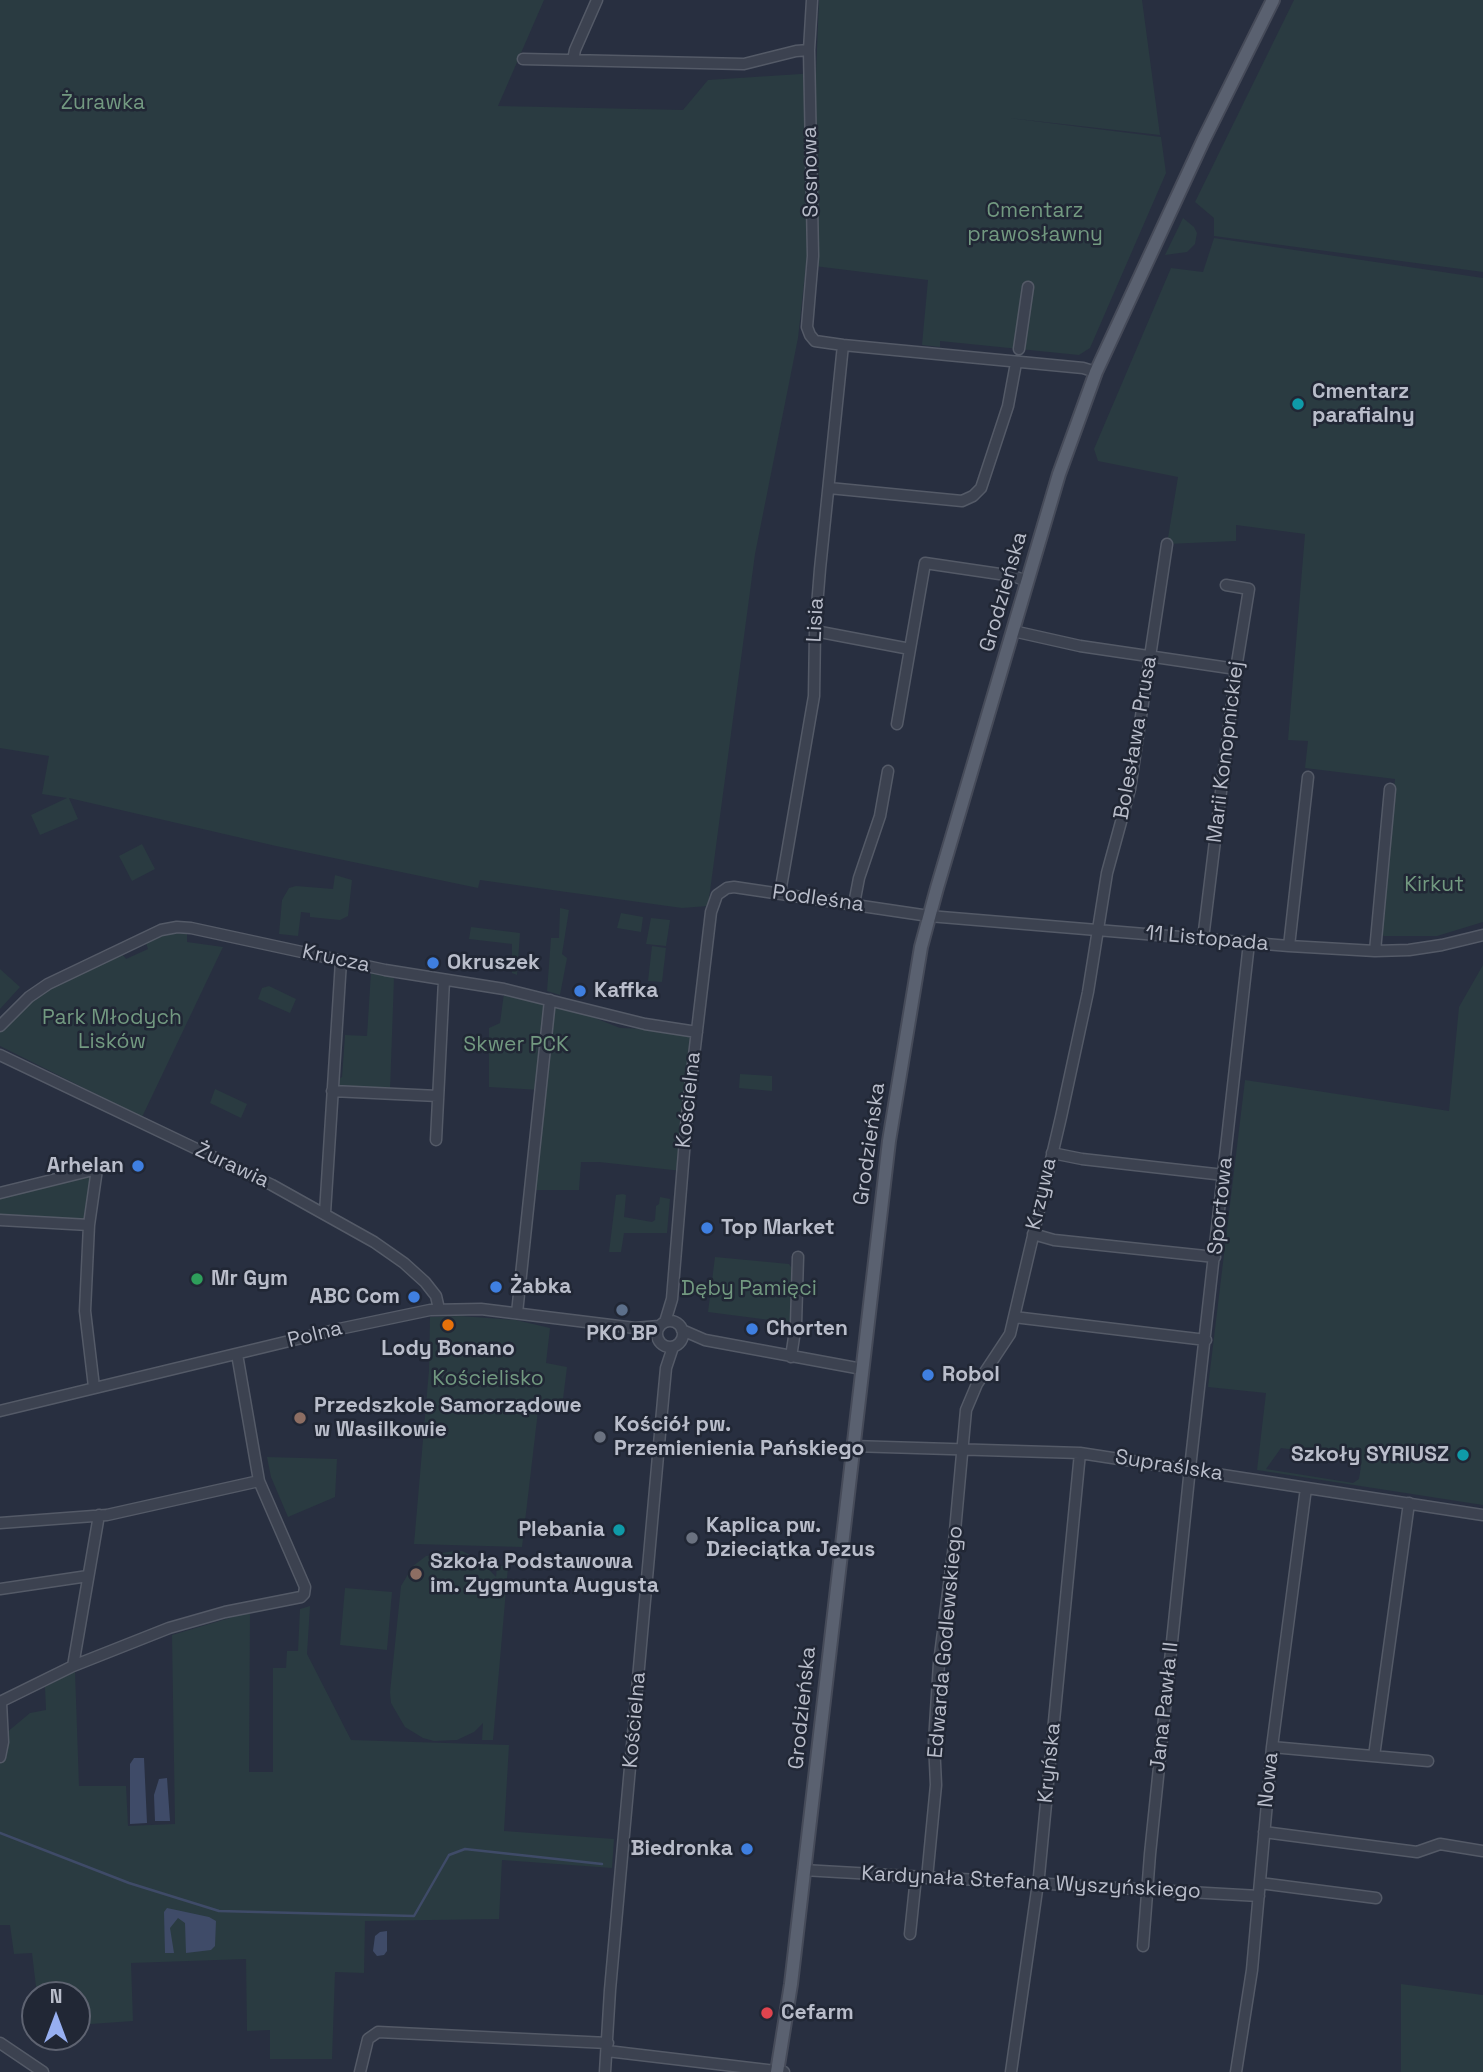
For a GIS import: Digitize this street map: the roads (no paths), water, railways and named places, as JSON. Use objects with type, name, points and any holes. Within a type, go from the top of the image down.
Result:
[{"type":"main road","name":"Grodzieńska","points":[[777,2072],[791,1984],[889,1141],[910,1008],[929,916],[1059,474],[1096,372],[1273,0]]},
{"type":"street","points":[[573,60],[597,0]]},
{"type":"street","name":"Sosnowa","points":[[812,0],[809,50],[813,256],[807,327],[815,341],[843,345]]},
{"type":"street","points":[[523,59],[744,64],[809,50]]},
{"type":"street","points":[[1018,349],[1028,287]]},
{"type":"street","points":[[843,345],[1083,368],[1096,372]]},
{"type":"street","name":"Lisia","points":[[780,893],[814,696],[815,632],[843,345]]},
{"type":"street","points":[[829,488],[962,501],[973,496],[981,488],[1009,406],[1016,363]]},
{"type":"street","name":"Bolesława Prusa","points":[[1098,930],[1107,873],[1130,789],[1167,544]]},
{"type":"street","points":[[897,724],[925,563],[1013,576],[1027,581]]},
{"type":"street","name":"Marii Konopnickiej","points":[[1203,939],[1236,669],[1249,589],[1226,585]]},
{"type":"street","points":[[1013,631],[1080,646],[1236,669]]},
{"type":"street","points":[[815,632],[910,649]]},
{"type":"street","points":[[854,904],[859,878],[880,816],[888,771]]},
{"type":"street","points":[[1289,946],[1308,778]]},
{"type":"street","points":[[1375,951],[1390,789]]},
{"type":"street","name":"Podleśna","points":[[713,902],[721,891],[734,887],[929,916]]},
{"type":"street","name":"Kościelna","points":[[605,2072],[683,1157],[713,902]]},
{"type":"street","name":"11 Listopada","points":[[929,916],[1375,951],[1409,950],[1483,935]]},
{"type":"street","name":"Krucza","points":[[0,1026],[29,997],[48,984],[169,928],[191,928],[341,961],[504,989],[645,1024],[697,1032]]},
{"type":"street","name":"Krzywa","points":[[961,1448],[966,1410],[977,1384],[1010,1334],[1088,992],[1098,930]]},
{"type":"street","name":"Sportowa","points":[[1190,1468],[1249,943]]},
{"type":"street","points":[[325,1213],[341,961]]},
{"type":"street","points":[[436,1140],[444,980]]},
{"type":"street","points":[[517,1313],[550,1000]]},
{"type":"street","name":"Żurawia","points":[[0,1055],[272,1185],[374,1241],[404,1263],[432,1289],[439,1309]]},
{"type":"street","points":[[332,1091],[438,1096]]},
{"type":"street","points":[[1052,1153],[1082,1159],[1224,1175]]},
{"type":"street","points":[[0,1193],[97,1169],[89,1224],[85,1311],[94,1387]]},
{"type":"street","points":[[0,1220],[89,1224]]},
{"type":"street","points":[[1033,1234],[1054,1240],[1215,1257]]},
{"type":"street","points":[[790,1357],[796,1324],[798,1257]]},
{"type":"street","name":"Polna","points":[[0,1411],[395,1316],[439,1309],[470,1308],[635,1328],[642,1333],[669,1334],[862,1369]]},
{"type":"street","points":[[1014,1317],[1206,1340]]},
{"type":"street","points":[[0,1757],[4,1742],[0,1702],[73,1666],[169,1628],[225,1612],[301,1597],[304,1594],[305,1587],[259,1481],[237,1354]]},
{"type":"street","name":"Supraślska","points":[[852,1446],[1080,1453],[1483,1514]]},
{"type":"street","name":"Edwarda Godlewskiego","points":[[909,1934],[936,1785],[934,1742],[939,1663],[953,1553],[961,1448]]},
{"type":"street","name":"Kryńska","points":[[1011,2072],[1038,1884],[1080,1453]]},
{"type":"street","name":"Jana Pawła II","points":[[1143,1946],[1190,1468]]},
{"type":"street","points":[[0,1523],[99,1515],[259,1481]]},
{"type":"street","name":"Nowa","points":[[1236,2072],[1252,1970],[1272,1747],[1306,1488]]},
{"type":"street","points":[[1374,1756],[1409,1503]]},
{"type":"street","points":[[73,1666],[99,1515]]},
{"type":"street","points":[[0,1589],[88,1576]]},
{"type":"street","points":[[1272,1747],[1428,1761]]},
{"type":"street","points":[[1264,1832],[1417,1852],[1440,1844],[1483,1851]]},
{"type":"street","name":"Kardynała Stefana Wyszyńskiego","points":[[803,1870],[1259,1896]]},
{"type":"street","points":[[1260,1883],[1376,1898]]},
{"type":"street","points":[[360,2072],[368,2039],[378,2032],[607,2047],[784,2072]]},
{"type":"street","points":[[0,2043],[43,2072]]},
{"type":"water","points":[[134,1758],[144,1758],[147,1823],[130,1824],[130,1764]]},
{"type":"water","points":[[167,1778],[170,1821],[155,1821],[154,1795],[159,1779]]},
{"type":"water","points":[[167,1908],[216,1921],[215,1946],[211,1950],[186,1953],[185,1923],[178,1918],[170,1928],[174,1953],[165,1953],[164,1912]]},
{"type":"water","points":[[387,1931],[387,1951],[384,1955],[377,1956],[373,1951],[375,1936]]},
{"type":"waterway","points":[[0,1833],[129,1883],[219,1911],[414,1916],[449,1855],[465,1849],[602,1864]]},
{"type":"place","name":"Cmentarz parafialny","points":[[1298,404]]},
{"type":"place","name":"Okruszek","points":[[433,963]]},
{"type":"place","name":"Kaffka","points":[[580,991]]},
{"type":"place","name":"Arhelan","points":[[138,1166]]},
{"type":"place","name":"Top Market","points":[[707,1228]]},
{"type":"place","name":"Mr Gym","points":[[197,1279]]},
{"type":"place","name":"Żabka","points":[[496,1287]]},
{"type":"place","name":"ABC Com","points":[[414,1297]]},
{"type":"place","name":"PKO BP","points":[[622,1310]]},
{"type":"place","name":"Lody Bonano","points":[[448,1325]]},
{"type":"place","name":"Chorten","points":[[752,1329]]},
{"type":"place","name":"Robol","points":[[928,1375]]},
{"type":"place","name":"Przedszkole Samorządowe w Wasilkowie","points":[[300,1418]]},
{"type":"place","name":"Kościół pw. Przemienienia Pańskiego","points":[[600,1437]]},
{"type":"place","name":"Szkoły SYRIUSZ","points":[[1463,1455]]},
{"type":"place","name":"Plebania","points":[[619,1530]]},
{"type":"place","name":"Kaplica pw. Dzieciątka Jezus","points":[[692,1538]]},
{"type":"place","name":"Szkoła Podstawowa im. Zygmunta Augusta","points":[[416,1574]]},
{"type":"place","name":"Biedronka","points":[[747,1849]]},
{"type":"place","name":"Cefarm","points":[[767,2013]]},
{"type":"park label","name":"Żurawka","points":[[103,103]]},
{"type":"park label","name":"Cmentarz prawosławny","points":[[1035,223]]},
{"type":"park label","name":"Kirkut","points":[[1434,885]]},
{"type":"park label","name":"Park Młodych Lisków","points":[[112,1030]]},
{"type":"park label","name":"Skwer PCK","points":[[516,1045]]},
{"type":"park label","name":"Dęby Pamięci","points":[[749,1289]]},
{"type":"park label","name":"Kościelisko","points":[[488,1379]]}]
